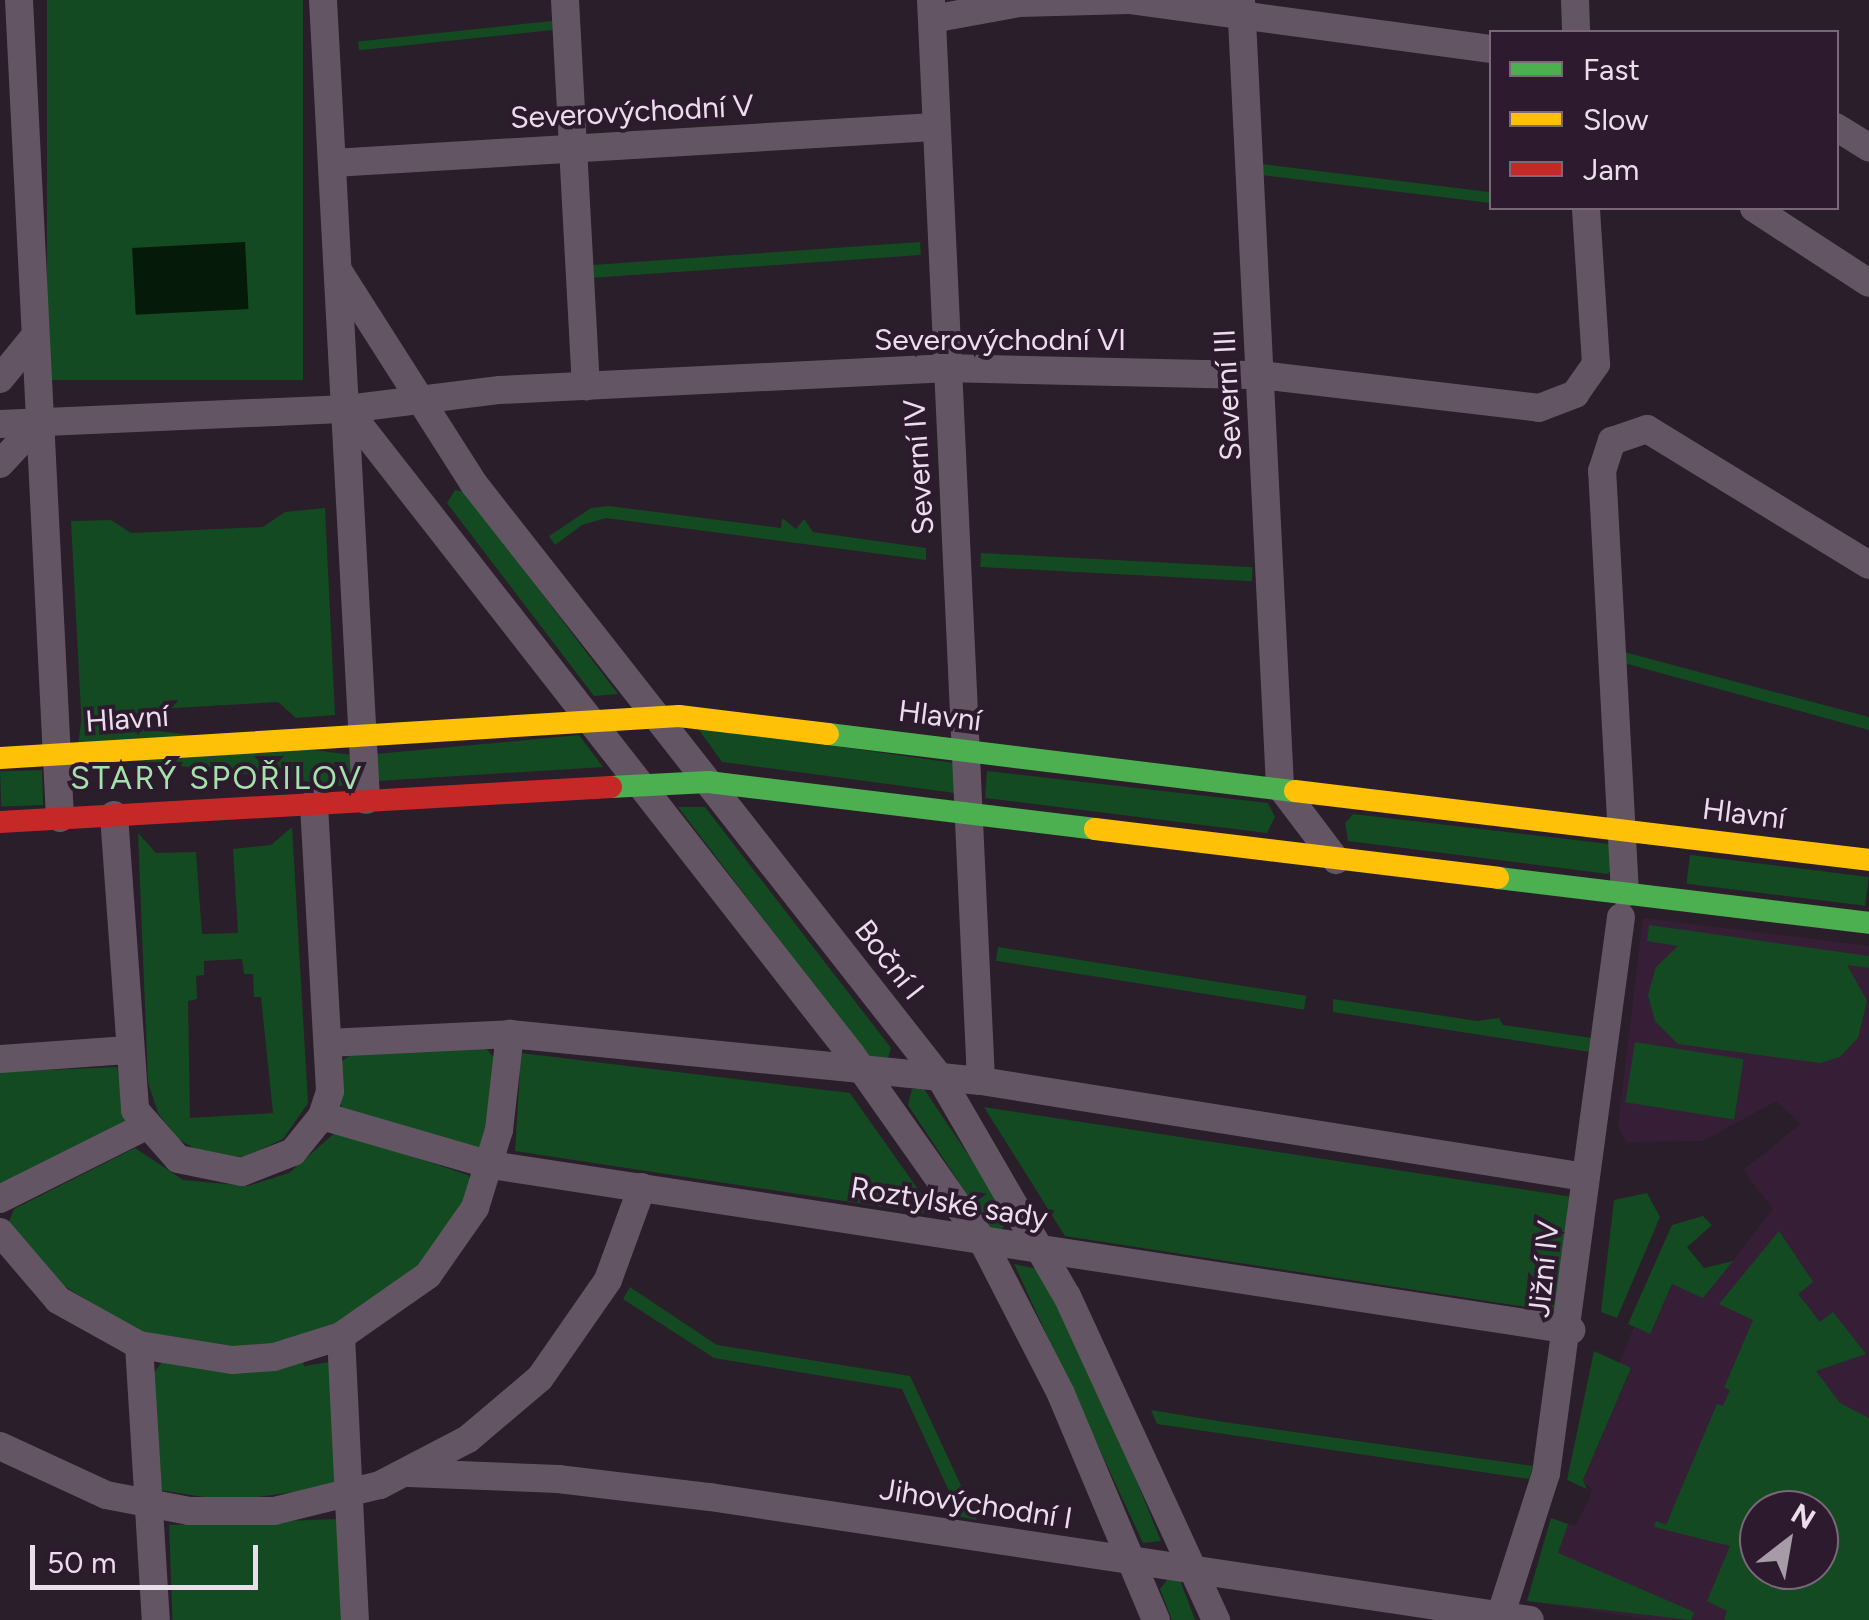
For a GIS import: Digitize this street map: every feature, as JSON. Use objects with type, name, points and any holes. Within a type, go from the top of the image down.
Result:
[{"type":"street","points":[[19,0],[14,180],[35,336],[60,818]]},
{"type":"street","points":[[323,0],[366,734],[366,800]]},
{"type":"street","points":[[565,0],[569,148],[586,386]]},
{"type":"street","points":[[931,10],[1082,0],[1241,7],[1489,48]]},
{"type":"street","points":[[1575,0],[1576,30]]},
{"type":"street","name":"Severní III","points":[[1241,7],[1280,786]]},
{"type":"street","name":"Severní IV","points":[[931,10],[944,368],[970,749],[981,1082]]},
{"type":"street","name":"Severovýchodní V","points":[[333,163],[934,127]]},
{"type":"street","points":[[1839,129],[1869,148]]},
{"type":"street","name":"Severovýchodní VI","points":[[0,424],[347,409],[419,398],[586,386],[944,368],[1260,375],[1539,408],[1575,394],[1596,364],[1586,210]]},
{"type":"street","points":[[1757,210],[1869,283]]},
{"type":"street","name":"Boční I","points":[[339,272],[474,484],[941,1079],[1043,1251],[1216,1620]]},
{"type":"street","points":[[0,379],[35,336]]},
{"type":"street","points":[[347,409],[865,1072],[982,1240],[1061,1394],[1156,1620]]},
{"type":"street","points":[[0,464],[39,422]]},
{"type":"street","name":"Jižní IV","points":[[1500,1618],[1546,1474],[1571,1330],[1586,1176],[1623,905],[1602,471],[1612,442],[1646,430],[1869,565]]},
{"type":"street","name":"Hlavní","points":[[0,758],[656,715],[1280,786],[1869,860]]},
{"type":"street","points":[[0,822],[708,782],[1336,860],[1623,905],[1869,924]]},
{"type":"street","points":[[1280,786],[1336,860]]},
{"type":"street","points":[[114,815],[130,1092],[144,1127],[178,1159],[242,1172],[292,1152],[322,1116],[330,1090],[314,803]]},
{"type":"street","points":[[0,1232],[58,1300],[139,1345],[232,1360],[274,1357],[341,1336],[428,1275],[461,1231],[491,1165],[510,1034]]},
{"type":"street","points":[[328,1043],[510,1034],[981,1082],[1586,1176]]},
{"type":"street","points":[[0,1059],[128,1050]]},
{"type":"street","name":"Roztylské sady","points":[[322,1116],[491,1165],[1571,1330]]},
{"type":"street","points":[[0,1198],[144,1127]]},
{"type":"street","points":[[0,1446],[67,1482],[149,1505],[231,1513],[349,1496],[409,1473],[508,1408],[568,1344],[608,1280],[642,1187]]},
{"type":"street","points":[[341,1336],[355,1620]]},
{"type":"street","points":[[139,1345],[156,1620]]},
{"type":"street","name":"Jihovýchodní I","points":[[409,1473],[558,1479],[710,1497],[1197,1574],[1530,1620]]},
{"type":"shaded area","points":[[245,242],[249,309],[136,315],[132,248]]},
{"type":"shaded area","points":[[1643,918],[1869,946],[1869,1620],[1653,1620],[1527,1601],[1551,1518],[1575,1526],[1589,1500],[1592,1489],[1583,1481],[1631,1369],[1619,1363],[1634,1327],[1650,1334],[1672,1284],[1704,1297],[1773,1209],[1743,1170],[1801,1124],[1776,1101],[1703,1141],[1626,1142],[1618,1126]]},
{"type":"green space","points":[[47,0],[303,0],[303,380],[47,380]]},
{"type":"green space","points":[[552,21],[553,30],[359,50],[358,41]]},
{"type":"green space","points":[[1262,164],[1489,192],[1489,203],[1261,175]]},
{"type":"green space","points":[[920,242],[921,255],[594,278],[593,265]]},
{"type":"green space","points":[[455,490],[465,492],[618,694],[594,696],[447,503]]},
{"type":"green space","points":[[609,506],[781,528],[782,518],[796,529],[804,519],[813,532],[926,548],[926,560],[606,518],[582,525],[555,545],[549,536],[591,508]]},
{"type":"green space","points":[[325,508],[335,715],[296,718],[278,702],[142,710],[120,728],[82,731],[71,521],[111,520],[131,533],[263,527],[285,512]]},
{"type":"green space","points":[[981,553],[1253,567],[1252,581],[980,567]]},
{"type":"green space","points":[[1624,652],[1869,717],[1869,730],[1624,663]]},
{"type":"green space","points":[[81,722],[353,755],[349,787],[77,753]]},
{"type":"green space","points":[[697,727],[954,763],[955,793],[722,762]]},
{"type":"green space","points":[[579,735],[603,767],[378,781],[376,754]]},
{"type":"green space","points":[[42,770],[43,805],[1,806],[0,771]]},
{"type":"green space","points":[[987,771],[1268,803],[1275,817],[1267,833],[985,798]]},
{"type":"green space","points":[[678,807],[705,807],[891,1048],[888,1058],[868,1056]]},
{"type":"green space","points":[[1353,814],[1609,844],[1614,864],[1608,874],[1348,841],[1345,823]]},
{"type":"green space","points":[[292,827],[308,1103],[283,1139],[244,1157],[205,1155],[177,1138],[158,1113],[148,1082],[138,833],[156,853],[196,852],[202,934],[238,933],[233,849],[271,845]],"holes":[[[242,959],[244,974],[253,974],[254,997],[261,997],[273,1113],[190,1118],[188,1001],[197,999],[196,976],[204,975],[204,961]]]},
{"type":"green space","points":[[1690,855],[1869,877],[1865,906],[1686,884]]},
{"type":"green space","points":[[1649,925],[1869,956],[1869,968],[1847,965],[1867,1001],[1858,1038],[1840,1057],[1820,1063],[1678,1044],[1655,1021],[1648,995],[1656,967],[1678,946],[1647,941]]},
{"type":"green space","points":[[998,947],[1306,996],[1304,1010],[996,961]]},
{"type":"green space","points":[[1333,999],[1477,1021],[1499,1018],[1503,1025],[1592,1038],[1590,1052],[1333,1012]]},
{"type":"green space","points":[[1635,1042],[1744,1059],[1734,1119],[1625,1102]]},
{"type":"green space","points":[[485,1047],[495,1059],[487,1150],[344,1111],[340,1103],[342,1061],[349,1056]]},
{"type":"green space","points":[[521,1053],[850,1093],[932,1209],[929,1214],[515,1151]]},
{"type":"green space","points":[[117,1067],[127,1120],[0,1188],[0,1072]]},
{"type":"green space","points":[[912,1089],[924,1089],[1010,1217],[1000,1232],[990,1229],[908,1105]]},
{"type":"green space","points":[[984,1107],[1573,1197],[1558,1312],[1065,1236]]},
{"type":"green space","points":[[337,1131],[468,1175],[473,1183],[453,1224],[404,1283],[348,1322],[282,1343],[225,1348],[138,1332],[53,1279],[8,1224],[14,1209],[135,1148],[183,1180],[248,1186],[289,1173]]},
{"type":"green space","points":[[1647,1193],[1660,1217],[1617,1318],[1601,1312],[1614,1200]]},
{"type":"green space","points":[[1703,1216],[1712,1225],[1687,1247],[1704,1268],[1733,1261],[1703,1298],[1672,1284],[1650,1334],[1628,1324],[1672,1225]]},
{"type":"green space","points":[[1779,1231],[1813,1282],[1798,1294],[1820,1322],[1833,1312],[1866,1354],[1816,1371],[1840,1403],[1869,1418],[1869,1620],[1724,1620],[1727,1611],[1707,1601],[1730,1546],[1654,1527],[1656,1521],[1666,1525],[1717,1404],[1723,1406],[1730,1390],[1724,1388],[1753,1320],[1719,1304]]},
{"type":"green space","points":[[1014,1264],[1038,1269],[1104,1401],[1161,1541],[1143,1543]]},
{"type":"green space","points":[[630,1287],[717,1345],[910,1376],[977,1520],[961,1517],[902,1389],[714,1358],[623,1299]]},
{"type":"green space","points":[[1594,1351],[1631,1368],[1583,1480],[1587,1489],[1567,1480]]},
{"type":"green space","points":[[303,1361],[304,1366],[330,1362],[337,1486],[229,1501],[160,1490],[153,1374],[162,1362]]},
{"type":"green space","points":[[1151,1410],[1533,1466],[1529,1479],[1406,1461],[1157,1424]]},
{"type":"green space","points":[[1551,1518],[1568,1524],[1558,1553],[1694,1612],[1691,1620],[1527,1601]]},
{"type":"green space","points":[[338,1519],[342,1620],[172,1620],[169,1525]]},
{"type":"green space","points":[[1168,1579],[1180,1580],[1195,1620],[1172,1620],[1160,1589]]},
{"type":"traffic: fast","points":[[828,734],[1295,791]]},
{"type":"traffic: fast","points":[[611,787],[708,782],[1095,829]]},
{"type":"traffic: fast","points":[[1498,878],[1869,923]]},
{"type":"traffic: slow","points":[[0,758],[679,716],[828,734]]},
{"type":"traffic: slow","points":[[1295,791],[1869,860]]},
{"type":"traffic: slow","points":[[1095,829],[1498,878]]},
{"type":"traffic: jam","points":[[0,822],[611,787]]},
{"type":"district","name":"STARÝ SPOŘILOV","points":[[217,778]]}]
